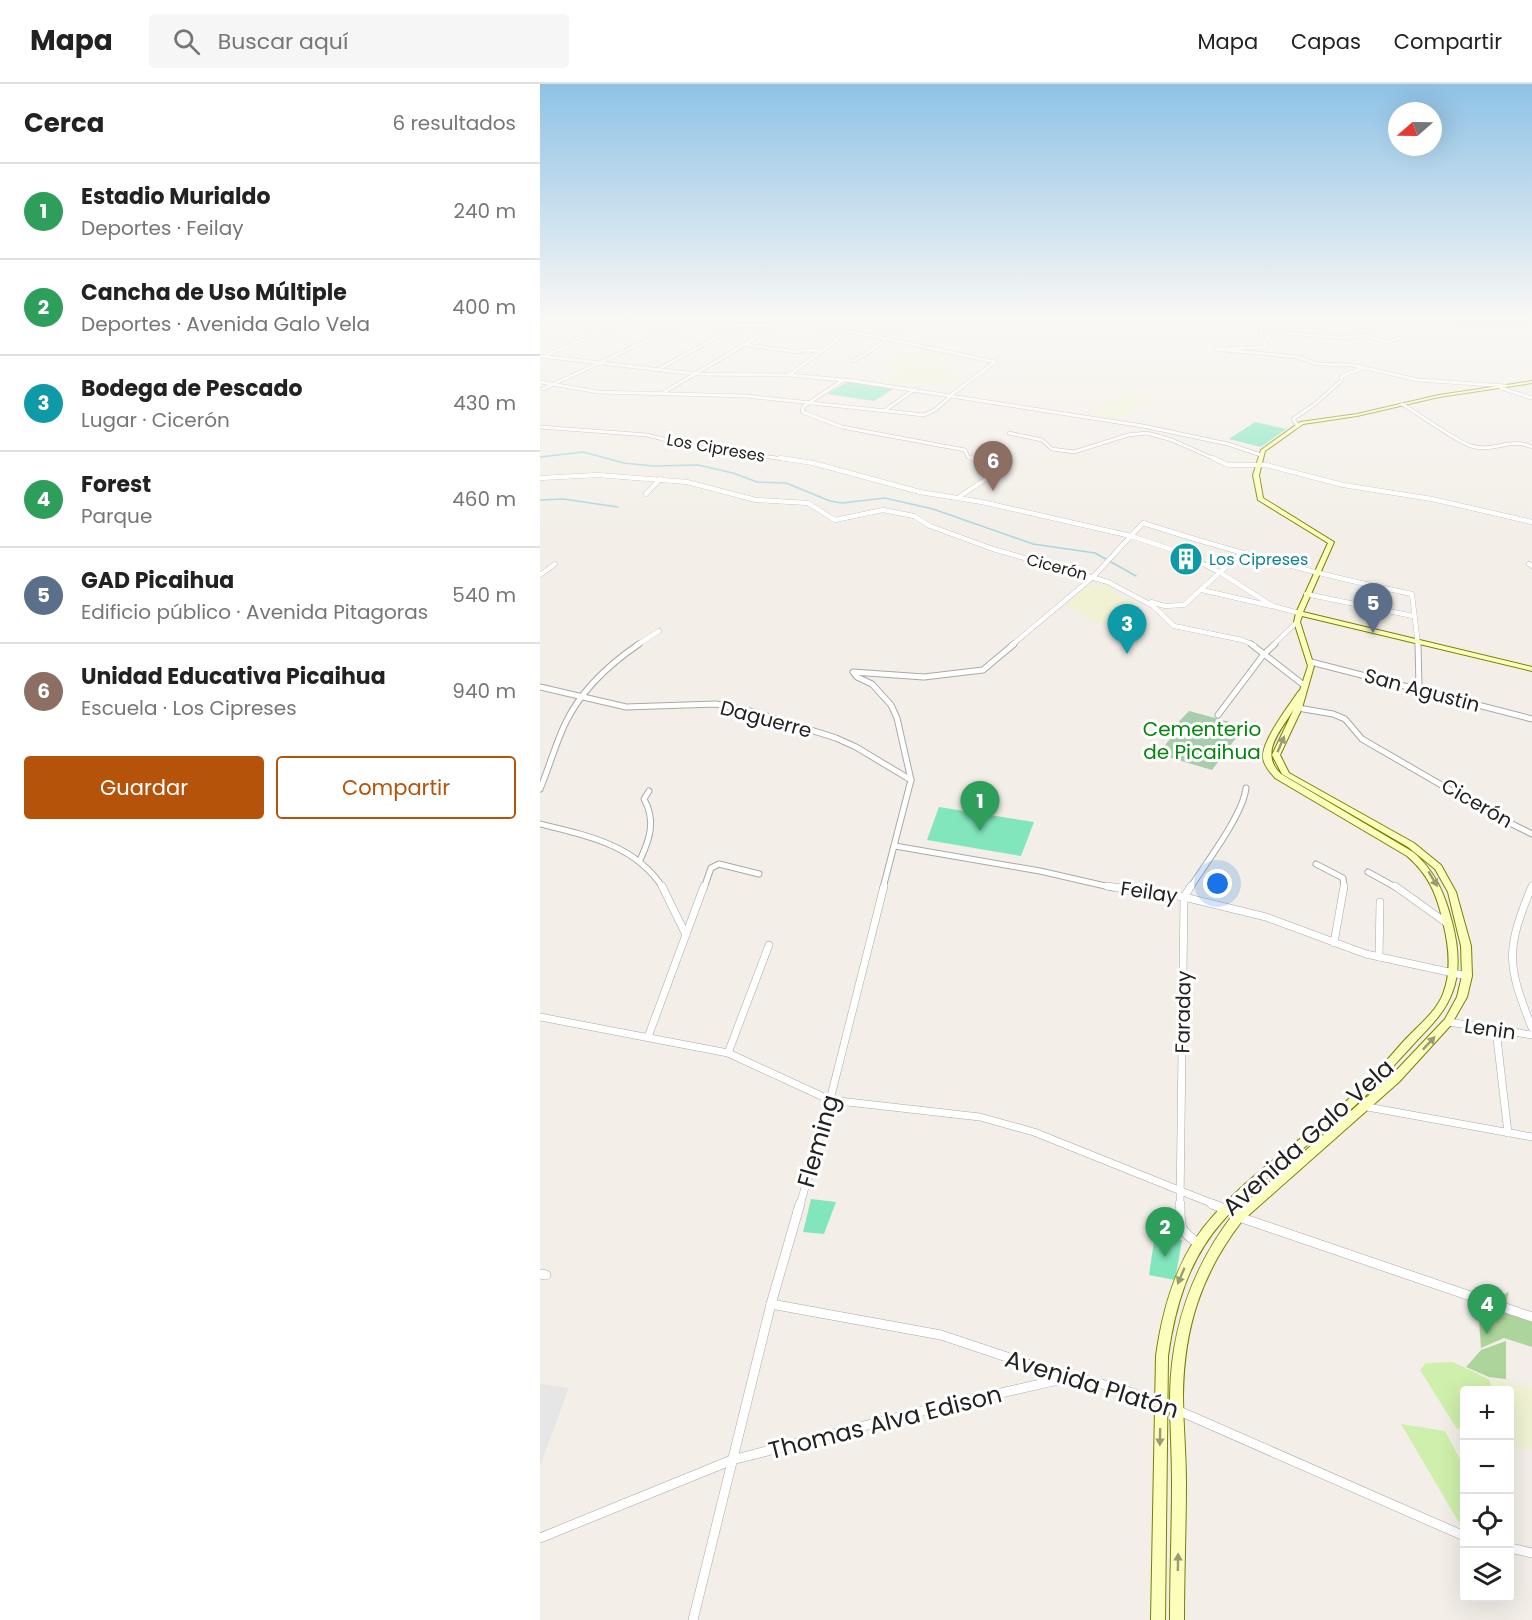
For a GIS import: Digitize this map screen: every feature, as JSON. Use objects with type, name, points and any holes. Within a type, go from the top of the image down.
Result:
[{"type":"main road","points":[[1311,662],[1298,622],[1299,612],[1331,543],[1260,499],[1256,475],[1263,450],[1298,426],[1489,389]]},
{"type":"main road","points":[[1299,612],[1532,669]]},
{"type":"main road","name":"Avenida Galo Vela","points":[[1158,1620],[1162,1356],[1169,1313],[1184,1269],[1199,1244],[1233,1213],[1365,1108],[1448,1022],[1462,997],[1467,976],[1466,946],[1452,892],[1438,867],[1411,845],[1286,774],[1279,764],[1276,755],[1278,747],[1298,708],[1311,662]]},
{"type":"main road","name":"Avenida Galo Vela","points":[[1177,1620],[1176,1380],[1181,1338],[1192,1299],[1215,1248],[1249,1186],[1364,1091],[1434,1016],[1445,1001],[1453,973],[1448,924],[1435,880],[1416,859],[1278,776],[1269,767],[1266,750],[1298,694],[1305,688]]},
{"type":"street","points":[[580,389],[598,392],[746,396],[924,415],[935,410],[959,389]]},
{"type":"street","points":[[661,394],[670,389]]},
{"type":"street","points":[[829,389],[803,407],[802,412],[828,423],[965,450],[968,457],[1001,469],[959,498]]},
{"type":"street","points":[[884,411],[916,389],[1143,426],[1228,444],[1261,455]]},
{"type":"street","points":[[1298,426],[1293,419],[1332,389]]},
{"type":"street","points":[[1504,389],[1532,398]]},
{"type":"street","points":[[1402,404],[1470,446],[1477,448],[1518,441],[1532,447]]},
{"type":"street","name":"Los Cipreses","points":[[540,427],[647,435],[691,447],[813,463],[920,492],[959,498],[1131,536],[1182,554],[1221,573],[1273,606],[1299,612]]},
{"type":"street","points":[[1009,433],[1042,440],[1052,449],[1074,452],[1143,432],[1172,440],[1222,463],[1275,468],[1343,485],[1432,499],[1532,522]]},
{"type":"street","points":[[1256,475],[1265,468],[1275,468]]},
{"type":"street","name":"Cicerón","points":[[540,478],[598,475],[699,484],[730,495],[756,500],[808,503],[835,520],[883,510],[914,516],[930,526],[993,549],[1108,582],[1159,611],[1174,626],[1242,640],[1256,646],[1305,688]]},
{"type":"street","points":[[646,494],[660,479]]},
{"type":"street","points":[[1093,577],[1143,523],[1240,554],[1316,574],[1412,594],[1413,616],[1418,640],[1419,688]]},
{"type":"street","points":[[1144,602],[1165,606],[1184,605],[1240,554]]},
{"type":"street","points":[[541,573],[555,564]]},
{"type":"street","name":"Fleming","points":[[693,1620],[771,1304],[830,1100],[868,941],[911,780],[897,718],[891,705],[872,684],[857,677],[853,672],[924,677],[983,670],[1093,577]]},
{"type":"street","points":[[1202,590],[1273,606]]},
{"type":"street","points":[[1306,594],[1413,616]]},
{"type":"street","points":[[1218,715],[1264,654],[1298,622]]},
{"type":"street","points":[[540,789],[566,722],[579,697],[602,671],[624,652],[658,631]]},
{"type":"street","name":"San Agustin","points":[[1311,662],[1532,719]]},
{"type":"street","name":"Daguerre","points":[[540,687],[626,707],[716,704],[754,712],[836,738],[856,747],[911,780]]},
{"type":"street","name":"Cicerón","points":[[1298,708],[1341,717],[1350,722],[1356,735],[1362,739],[1450,788],[1496,818],[1532,834]]},
{"type":"street","points":[[1184,897],[1227,832],[1245,798],[1246,788]]},
{"type":"street","points":[[640,860],[646,848],[651,816],[651,810],[644,799],[649,791]]},
{"type":"street","points":[[540,824],[598,839],[640,860],[655,877],[671,902],[686,935]]},
{"type":"street","name":"Feilay","points":[[895,846],[1040,870],[1123,890],[1184,897],[1266,917],[1334,943],[1379,957],[1467,976]]},
{"type":"street","points":[[648,1037],[713,866],[720,864],[759,874]]},
{"type":"street","points":[[1316,864],[1343,878],[1345,882],[1334,943]]},
{"type":"street","points":[[1368,872],[1396,887],[1448,924]]},
{"type":"street","points":[[1532,886],[1512,942],[1513,976],[1532,1028]]},
{"type":"street","name":"Faraday","points":[[1184,897],[1180,1227],[1184,1233],[1199,1244]]},
{"type":"street","points":[[1379,957],[1380,902]]},
{"type":"street","points":[[728,1053],[769,945]]},
{"type":"street","points":[[540,1017],[728,1053],[830,1100],[980,1117],[1034,1132],[1233,1213],[1532,1317]]},
{"type":"street","name":"Lenin","points":[[1448,1022],[1532,1035]]},
{"type":"street","points":[[1496,1030],[1508,1133]]},
{"type":"street","points":[[1350,1103],[1365,1108],[1532,1137]]},
{"type":"street","name":"Avenida Platón","points":[[771,1304],[941,1335],[1072,1377],[1121,1389],[1161,1403],[1460,1534]]},
{"type":"street","name":"Thomas Alva Edison","points":[[540,1538],[732,1460],[918,1412],[1072,1377]]},
{"type":"street","points":[[1514,1549],[1532,1553]]},
{"type":"green space","points":[[836,389],[893,389],[874,401],[827,394]]},
{"type":"green space","points":[[1121,394],[1152,396],[1116,420],[1089,416]]},
{"type":"green space","points":[[1255,422],[1286,429],[1261,447],[1229,439]]},
{"type":"green space","points":[[1104,583],[1117,592],[1113,595],[1134,601],[1104,624],[1086,620],[1089,617],[1065,605],[1088,585],[1096,588]]},
{"type":"green space","name":"Cementerio de Picaihua","points":[[1189,711],[1245,726],[1212,770],[1158,754],[1174,734],[1169,732]]},
{"type":"green space","points":[[939,807],[1034,822],[1021,856],[927,840]]},
{"type":"green space","points":[[811,1199],[836,1202],[824,1234],[803,1232]]},
{"type":"green space","points":[[1155,1234],[1182,1240],[1175,1280],[1149,1275]]},
{"type":"green space","points":[[1509,1292],[1505,1307],[1532,1315],[1532,1347],[1504,1338],[1481,1348],[1478,1305]]},
{"type":"green space","points":[[1506,1341],[1506,1379],[1489,1377],[1466,1367],[1481,1350]]},
{"type":"green space","points":[[1453,1362],[1490,1380],[1491,1386],[1460,1386],[1460,1428],[1457,1429],[1420,1370],[1426,1363]]},
{"type":"green space","points":[[1492,1379],[1532,1388],[1532,1450],[1514,1447],[1514,1386],[1493,1386]]},
{"type":"green space","points":[[1401,1424],[1445,1431],[1460,1459],[1460,1524]]},
{"type":"shaded area","points":[[540,1384],[569,1388],[540,1466]]},
{"type":"waterway","points":[[540,457],[583,452],[624,463],[653,466],[698,465],[733,473],[757,482],[786,483],[830,501],[842,503],[885,498],[933,509],[1033,544],[1095,553],[1136,576]]},
{"type":"waterway","points":[[540,500],[563,499],[618,507]]},
{"type":"place","name":"Unidad Educativa Picaihua","points":[[993,491]]},
{"type":"place","name":"Los Cipreses","points":[[1186,559]]},
{"type":"place","name":"GAD Picaihua","points":[[1373,633]]},
{"type":"place","name":"Bodega de Pescado","points":[[1127,654]]},
{"type":"place","name":"Estadio Murialdo","points":[[980,831]]},
{"type":"place","name":"Cancha de Uso Múltiple","points":[[1165,1257]]},
{"type":"place","name":"Forest","points":[[1487,1334]]}]
